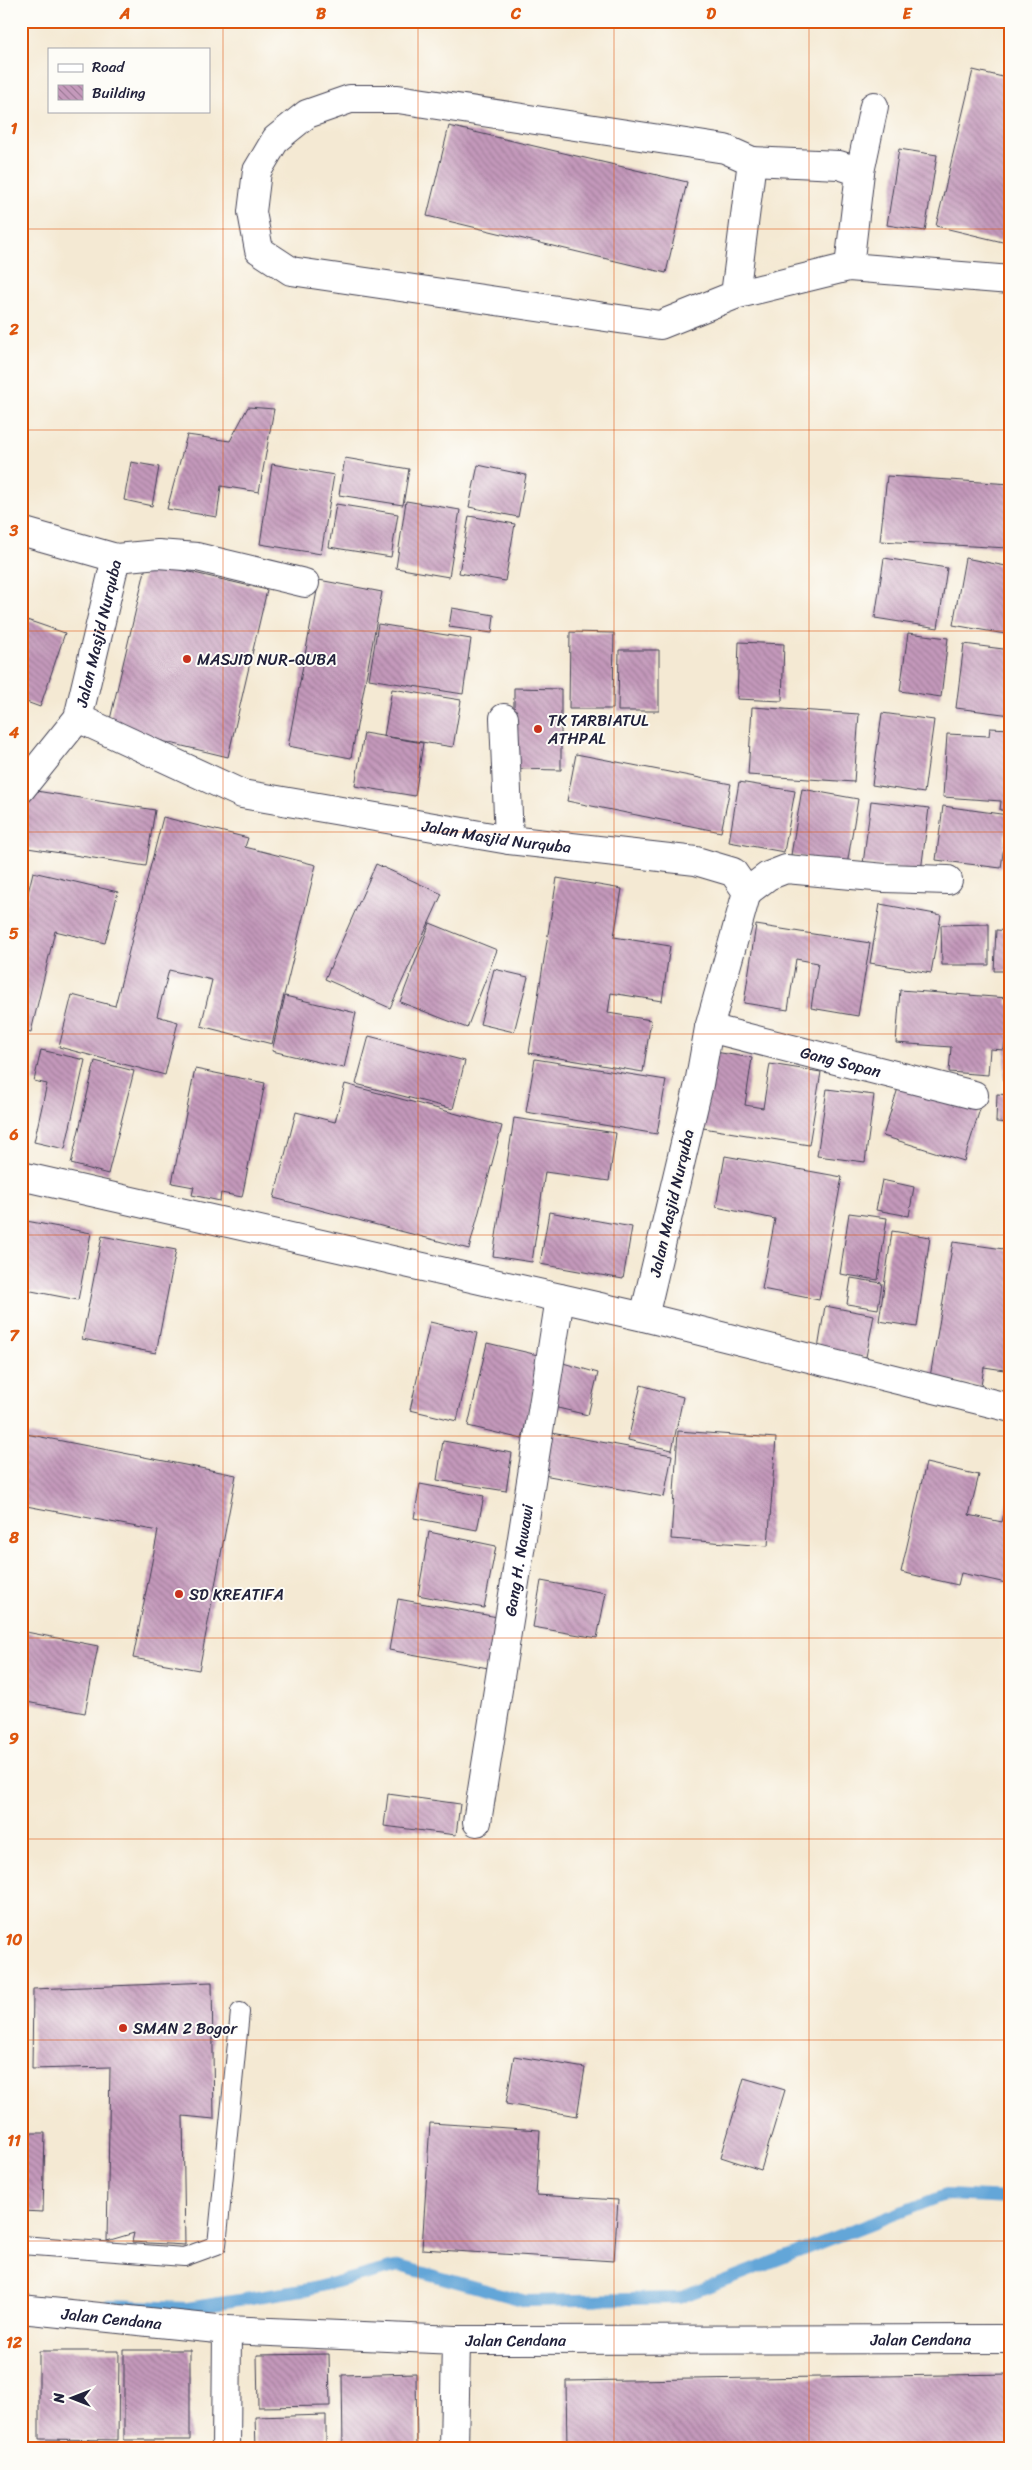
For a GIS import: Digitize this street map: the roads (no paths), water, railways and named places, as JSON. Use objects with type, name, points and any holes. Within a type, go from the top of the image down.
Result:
[{"type":"street","points":[[860,172],[839,165],[752,161],[725,149],[691,143],[398,99],[350,99],[307,114],[276,139],[257,171],[252,212],[259,250],[292,271],[660,325],[734,295],[849,267],[1011,280]]},
{"type":"street","points":[[849,267],[860,172],[874,106]]},
{"type":"street","points":[[734,295],[752,161]]},
{"type":"street","name":"Jalan Masjid Nurquba","points":[[21,531],[116,558],[78,718],[242,794],[509,840],[696,861],[732,872],[747,892],[709,1028],[699,1084],[644,1317]]},
{"type":"street","points":[[116,558],[158,554],[197,557],[305,583]]},
{"type":"street","points":[[21,789],[78,718]]},
{"type":"street","points":[[504,718],[509,840]]},
{"type":"street","points":[[747,892],[768,876],[786,869],[885,878],[948,880]]},
{"type":"street","name":"Gang Sopan","points":[[709,1028],[974,1095]]},
{"type":"street","points":[[22,1180],[644,1317],[1011,1408]]},
{"type":"street","name":"Gang H. Nawawi","points":[[476,1822],[560,1298]]},
{"type":"street","name":"Jalan Cendana","points":[[21,2309],[227,2330],[456,2340],[1011,2339]]},
{"type":"street","points":[[226,2449],[227,2330]]},
{"type":"street","points":[[454,2449],[456,2340]]},
{"type":"lane","points":[[21,2245],[184,2257],[217,2245],[240,2012]]},
{"type":"waterway","points":[[109,2305],[187,2308],[309,2289],[399,2266],[526,2301],[679,2298],[945,2195],[1011,2198]]},
{"type":"place","name":"MASJID NUR-QUBA","points":[[187,659]]},
{"type":"place","name":"TK TARBIATUL ATHPAL","points":[[538,729]]},
{"type":"place","name":"SD KREATIFA","points":[[179,1594]]},
{"type":"place","name":"SMAN 2 Bogor","points":[[123,2028]]}]
